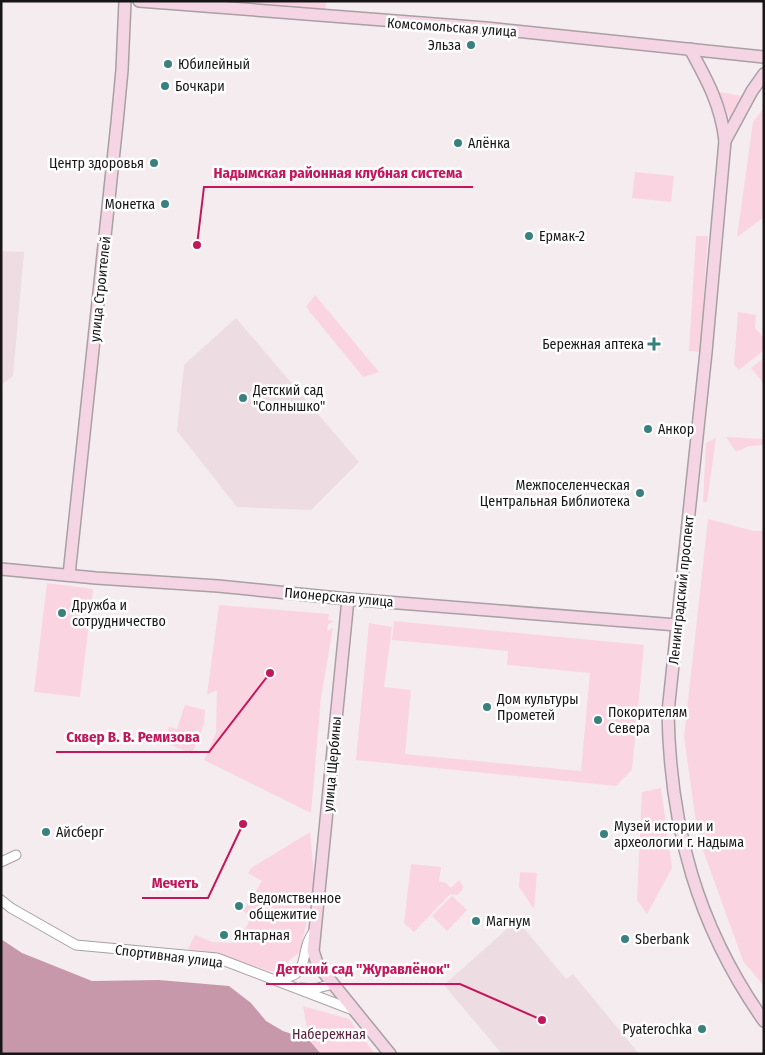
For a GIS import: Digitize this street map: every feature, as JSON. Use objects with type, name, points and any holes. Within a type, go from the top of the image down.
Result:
[{"type":"street","name":"улица Строителей","points":[[69,575],[118,114],[125,1]]},
{"type":"street","name":"Комсомольская улица","points":[[139,1],[219,4],[372,20],[486,28],[764,57]]},
{"type":"street","points":[[690,49],[717,102],[723,120],[725,141]]},
{"type":"street","points":[[725,141],[752,91],[764,74]]},
{"type":"street","name":"Ленинградский проспект","points":[[725,141],[706,352],[676,624],[668,712],[669,755],[679,828],[687,861],[716,940],[738,981],[764,1021]]},
{"type":"street","name":"Пионерская улица","points":[[1,569],[218,586],[348,599],[676,624]]},
{"type":"street","name":"улица Щербины","points":[[348,599],[314,951],[315,958],[333,984],[390,1054]]},
{"type":"street","points":[[1,862],[16,855]]},
{"type":"street","name":"Спортивная улица","points":[[1,900],[11,908],[76,945],[217,958],[354,1010]]},
{"type":"street","points":[[275,979],[287,978],[299,972],[302,968],[310,936],[316,929]]},
{"type":"street","points":[[293,986],[314,988],[333,984]]},
{"type":"shaded area","points":[[1,251],[24,252],[13,376],[1,385]]},
{"type":"shaded area","name":"Детский сад \"Солнышко\"","points":[[236,318],[359,462],[311,510],[237,507],[177,431],[184,365]]},
{"type":"shaded area","points":[[517,920],[566,979],[573,974],[639,1054],[502,1054],[444,985]]},
{"type":"shaded area","points":[[1,939],[22,953],[92,981],[159,980],[229,986],[251,1003],[266,1021],[283,1031],[309,1040],[321,1054],[1,1054]]},
{"type":"green space","points":[[240,1],[332,1],[326,3],[325,13],[243,3]]},
{"type":"green space","points":[[719,92],[748,97],[731,123]]},
{"type":"green space","points":[[764,108],[764,217],[737,237],[753,122]]},
{"type":"green space","points":[[635,172],[674,176],[671,202],[632,198]]},
{"type":"green space","points":[[696,236],[708,236],[700,352],[689,351]]},
{"type":"green space","points":[[315,295],[379,372],[363,377],[306,307]]},
{"type":"green space","points":[[738,312],[756,315],[755,328],[764,338],[764,350],[739,370],[734,364]]},
{"type":"green space","points":[[764,358],[764,384],[751,368]]},
{"type":"green space","points":[[726,437],[764,439],[764,445],[749,446],[736,452]]},
{"type":"green space","points":[[716,438],[707,502],[703,502],[706,443]]},
{"type":"green space","points":[[708,519],[754,531],[764,531],[764,986],[743,961],[698,836],[684,737]]},
{"type":"green space","points":[[47,583],[93,589],[80,697],[34,692]]},
{"type":"green space","points":[[219,605],[329,614],[328,620],[334,621],[328,625],[327,631],[333,628],[321,697],[311,813],[204,760],[216,733],[217,690],[207,695]]},
{"type":"green space","points":[[394,621],[644,645],[632,770],[616,786],[356,760],[369,623],[392,627],[384,687],[411,690],[405,754],[581,771],[590,673],[507,665],[508,651],[392,640]]},
{"type":"green space","points":[[185,705],[205,710],[204,724],[192,754],[164,742],[169,727],[177,729]]},
{"type":"green space","points":[[661,788],[672,868],[647,914],[637,900],[642,792]]},
{"type":"green space","points":[[310,832],[315,884],[300,952],[274,972],[188,949],[195,935],[212,942],[231,943],[242,935],[251,917],[243,911],[262,881],[248,873],[251,868]]},
{"type":"green space","points":[[411,864],[441,867],[439,881],[446,883],[451,888],[459,880],[463,886],[463,889],[457,895],[450,894],[414,932],[404,923]]},
{"type":"green space","points":[[520,872],[537,873],[534,909],[519,887]]},
{"type":"green space","points":[[452,896],[467,910],[447,931],[432,916]]},
{"type":"green space","name":"Набережная","points":[[303,1006],[349,1019],[375,1054],[321,1054],[309,1040]]},
{"type":"place","name":"Эльза","points":[[471,45]]},
{"type":"place","name":"Юбилейный","points":[[168,64]]},
{"type":"place","name":"Бочкари","points":[[165,86]]},
{"type":"place","name":"Алёнка","points":[[458,143]]},
{"type":"place","name":"Центр здоровья","points":[[154,163]]},
{"type":"place","name":"Монетка","points":[[165,204]]},
{"type":"place","name":"Ермак-2","points":[[529,236]]},
{"type":"place","name":"Надымская районная клубная система","points":[[197,245]]},
{"type":"place","name":"Бережная аптека","points":[[654,344]]},
{"type":"place","name":"Детский сад \"Солнышко\"","points":[[243,398]]},
{"type":"place","name":"Анкор","points":[[648,429]]},
{"type":"place","name":"Межпоселенческая Центральная Библиотека","points":[[640,493]]},
{"type":"place","name":"Дружба и сотрудничество","points":[[62,613]]},
{"type":"place","name":"Сквер В. В. Ремизова","points":[[270,673]]},
{"type":"place","name":"Дом культуры Прометей","points":[[487,707]]},
{"type":"place","name":"Покорителям Севера","points":[[598,720]]},
{"type":"place","name":"Мечеть","points":[[243,824]]},
{"type":"place","name":"Айсберг","points":[[46,832]]},
{"type":"place","name":"Музей истории и археологии г. Надыма","points":[[604,834]]},
{"type":"place","name":"Ведомственное общежитие","points":[[239,906]]},
{"type":"place","name":"Магнум","points":[[476,921]]},
{"type":"place","name":"Янтарная","points":[[224,935]]},
{"type":"place","name":"Sberbank","points":[[625,939]]},
{"type":"place","name":"Детский сад \"Журавлёнок\"","points":[[542,1020]]},
{"type":"place","name":"Pyaterochka","points":[[702,1029]]}]
